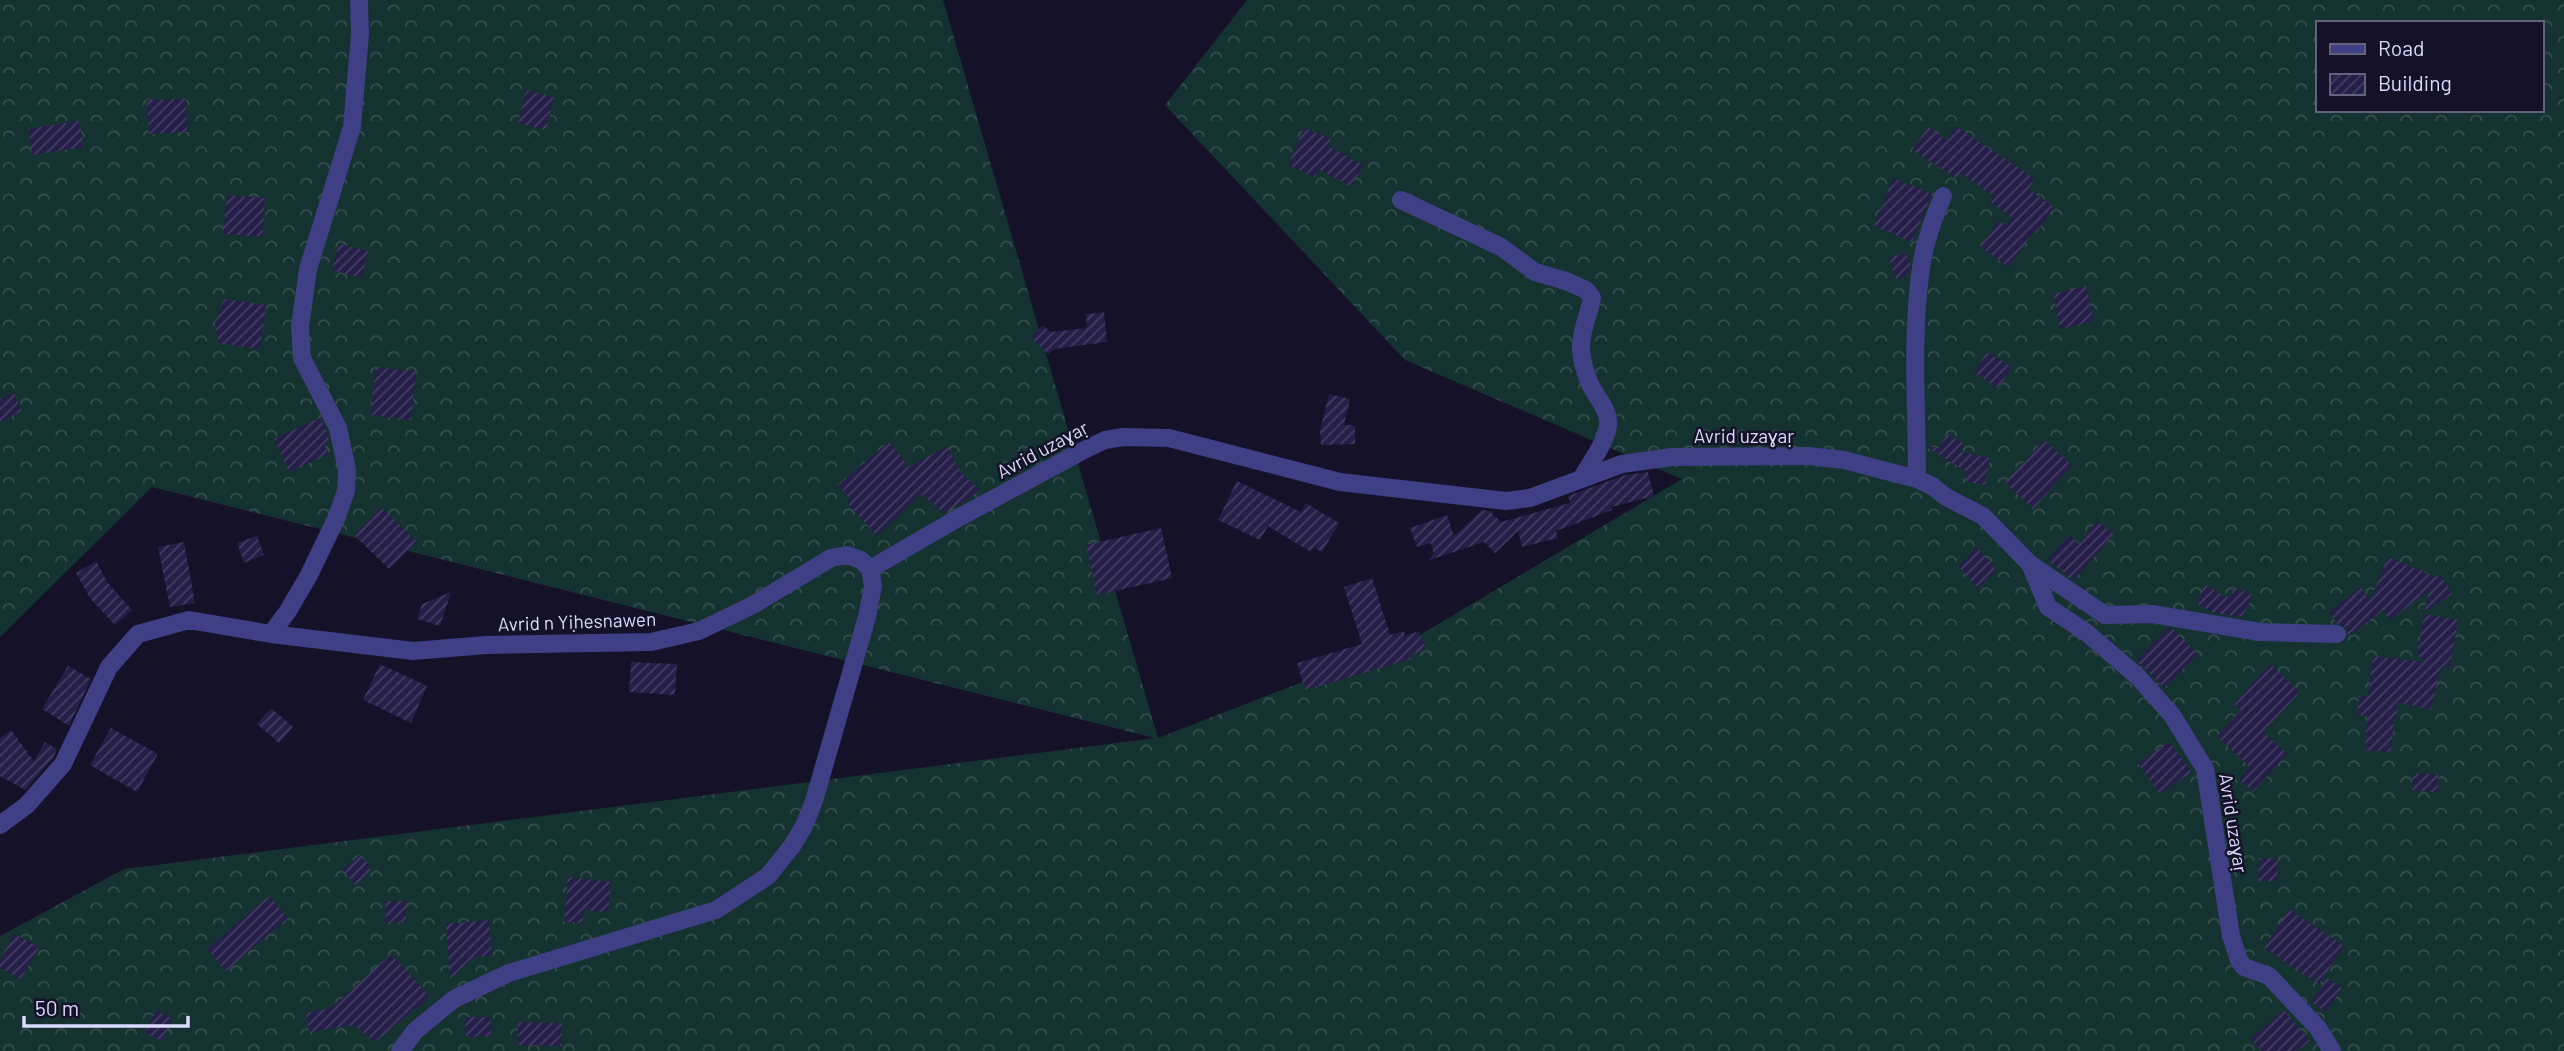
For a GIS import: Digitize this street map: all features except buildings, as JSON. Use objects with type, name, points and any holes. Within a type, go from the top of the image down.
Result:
[{"type":"street","points":[[271,634],[309,575],[336,519],[346,491],[347,470],[338,428],[302,358],[300,326],[308,269],[352,127],[360,34],[359,0]]},
{"type":"street","points":[[1917,479],[1916,355],[1921,266],[1933,219],[1943,196]]},
{"type":"street","points":[[1401,200],[1501,247],[1535,272],[1586,290],[1592,298],[1582,329],[1581,349],[1589,382],[1603,406],[1608,425],[1581,479]]},
{"type":"street","name":"Avrid uzaɣaṛ","points":[[870,569],[1082,450],[1105,440],[1123,437],[1169,438],[1340,481],[1506,501],[1530,498],[1622,464],[1672,457],[1809,456],[1844,460],[1917,479],[1932,486],[1946,498],[1983,516],[2030,564],[2048,607],[2087,633],[2138,677],[2172,715],[2205,769],[2229,923],[2239,960],[2244,967],[2269,976],[2318,1028],[2332,1051]]},
{"type":"street","name":"Avrid n Yiḥesnawen","points":[[0,825],[27,805],[63,764],[109,667],[138,634],[189,620],[271,634],[413,651],[486,645],[651,642],[699,631],[753,606],[831,558],[847,555],[861,560],[870,569]]},
{"type":"street","points":[[2030,564],[2105,615],[2152,614],[2260,632],[2337,634]]},
{"type":"street","points":[[400,1051],[415,1031],[465,993],[509,973],[716,910],[768,876],[804,826],[814,802],[867,617],[873,586],[870,569]]},
{"type":"green space","points":[[0,0],[943,0],[1158,738],[1413,639],[1682,479],[1405,360],[1165,105],[1247,0],[2564,0],[2564,1051],[0,1051],[0,936],[124,869],[1155,738],[152,487],[0,637]]}]
